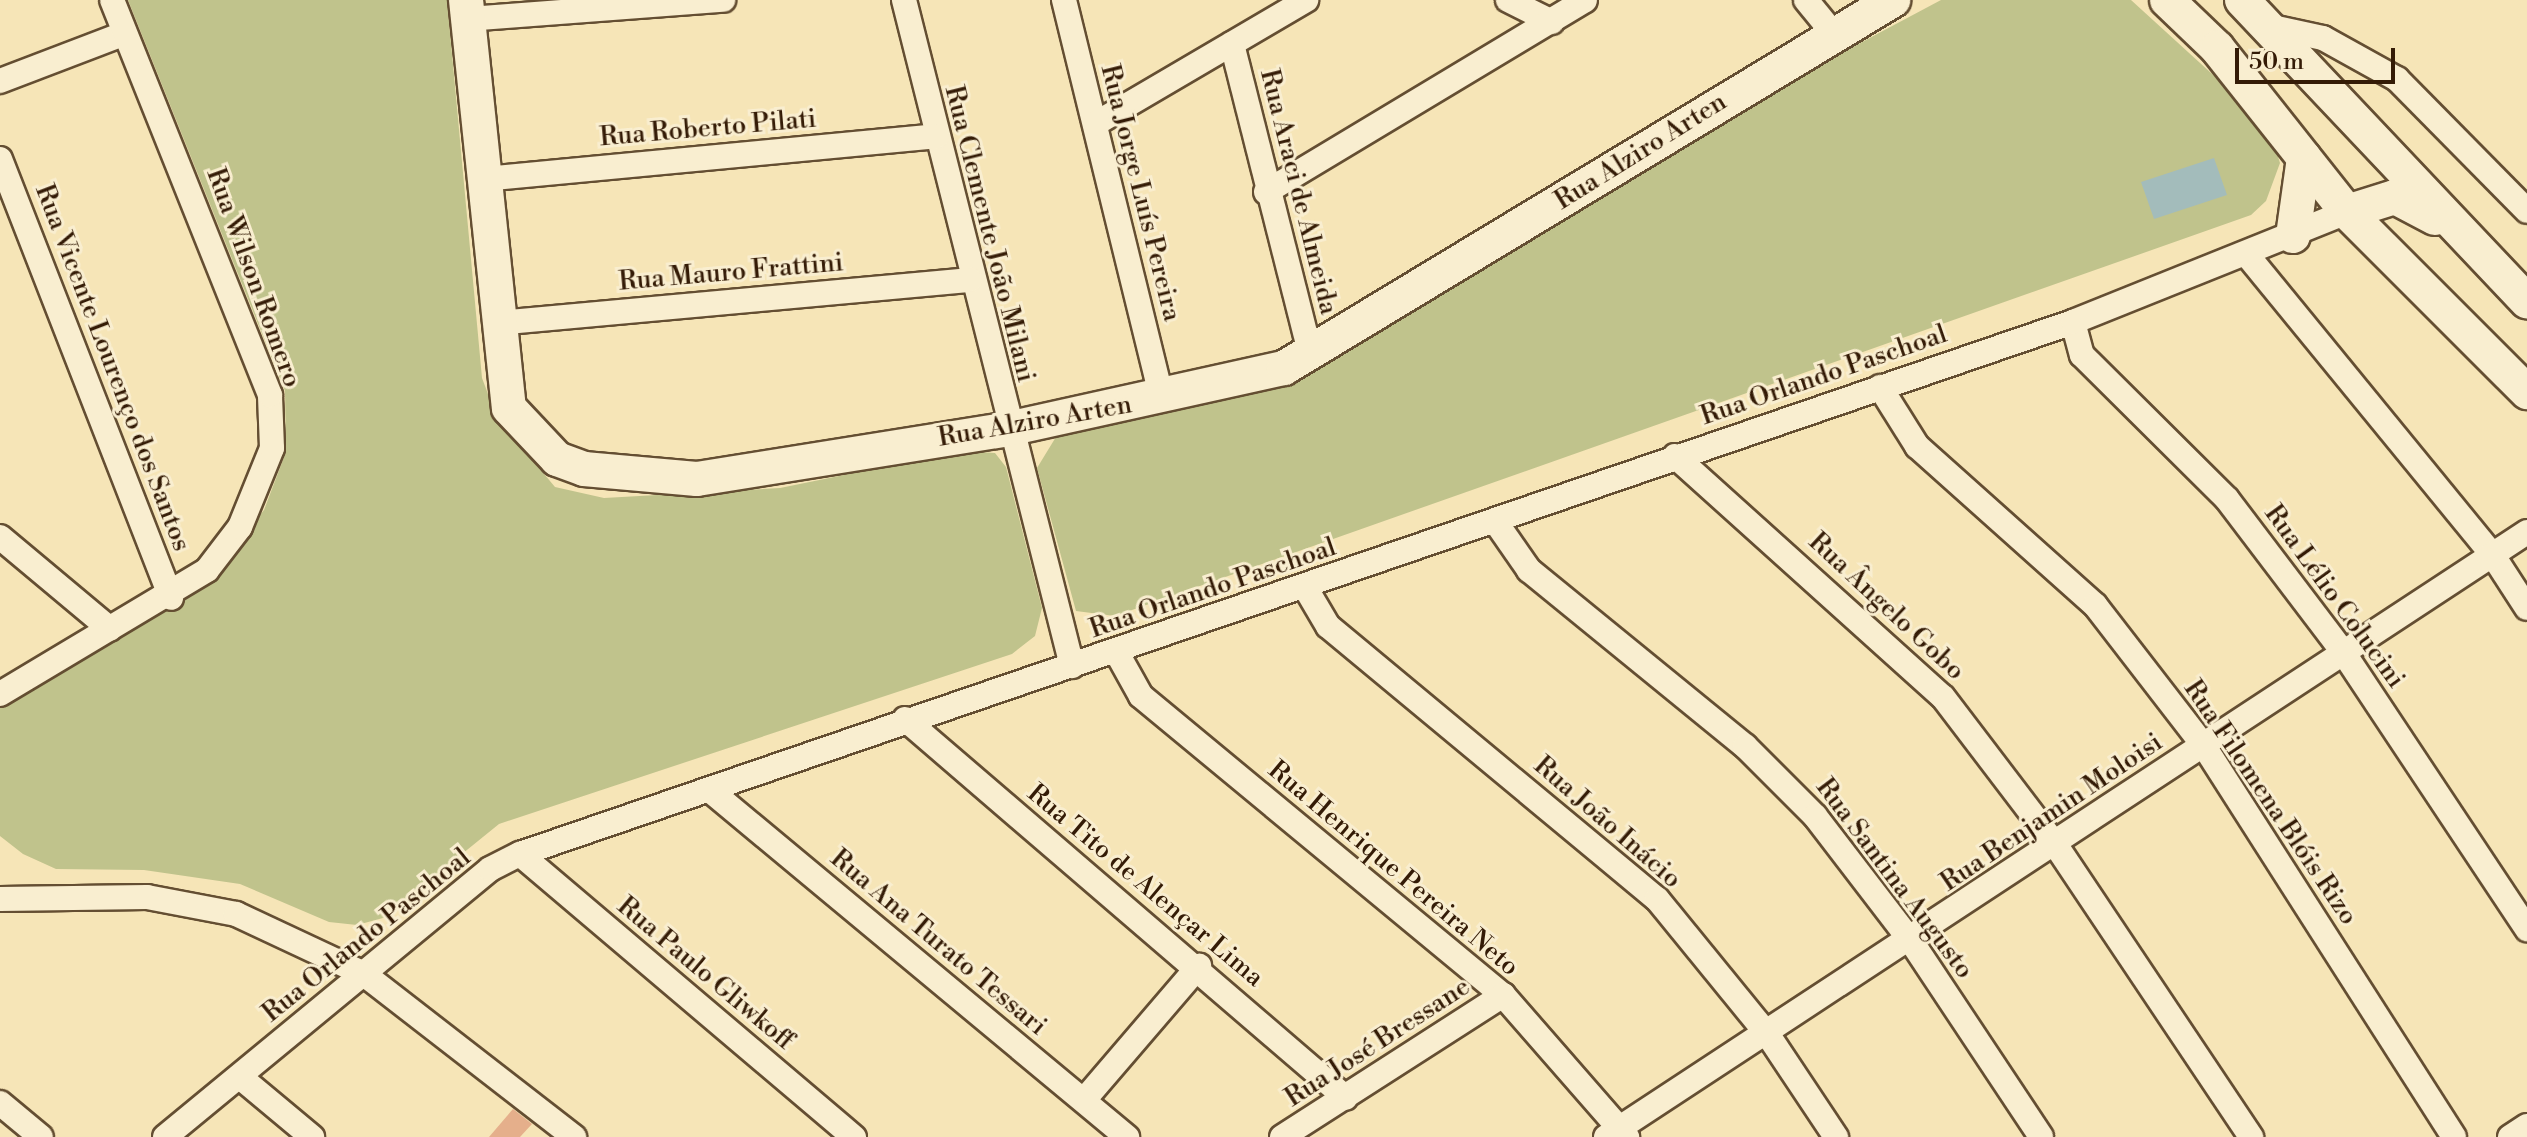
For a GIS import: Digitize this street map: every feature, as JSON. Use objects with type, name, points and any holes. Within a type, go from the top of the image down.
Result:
[{"type":"street","name":"Rua Wilson Romero","points":[[0,694],[110,629],[171,598],[207,570],[240,527],[272,448],[270,395],[179,154],[123,34],[112,0]]},
{"type":"street","points":[[467,10],[723,0]]},
{"type":"street","name":"Rua Clemente João Milani","points":[[904,0],[970,280],[1072,666]]},
{"type":"street","name":"Rua Jorge Luís Pereira","points":[[1064,0],[1162,399]]},
{"type":"street","points":[[1095,124],[1306,0]]},
{"type":"street","points":[[1508,0],[1552,22]]},
{"type":"street","points":[[1266,192],[1585,0]]},
{"type":"street","points":[[1806,0],[1833,33]]},
{"type":"street","name":"Rua Alziro Arten","points":[[467,10],[497,323],[509,408],[536,444],[584,469],[697,479],[1008,429],[1162,399],[1284,368],[1833,33],[1893,0]]},
{"type":"street","points":[[2167,0],[2217,48],[2347,212],[2527,392]]},
{"type":"street","points":[[2242,0],[2272,27],[2527,301]]},
{"type":"street","points":[[2272,27],[2323,38],[2397,79],[2527,211]]},
{"type":"street","points":[[0,81],[123,34]]},
{"type":"street","name":"Rua Araci de Almeida","points":[[1232,44],[1266,192],[1310,353]]},
{"type":"street","name":"Rua Roberto Pilati","points":[[484,179],[937,136]]},
{"type":"street","points":[[2293,236],[2304,158]]},
{"type":"street","name":"Rua Vicente Lourenço dos Santos","points":[[0,159],[171,598]]},
{"type":"street","points":[[2347,212],[2395,197],[2462,234]]},
{"type":"street","name":"Rua Orlando Paschoal","points":[[165,1137],[490,869],[520,854],[712,792],[905,719],[1117,653],[1675,456],[2073,322],[2247,255],[2347,212]]},
{"type":"street","points":[[2247,255],[2492,554],[2527,608]]},
{"type":"street","name":"Rua Mauro Frattini","points":[[497,323],[970,280]]},
{"type":"street","name":"Rua Lélio Colucini","points":[[2073,322],[2082,355],[2227,499],[2343,652],[2527,929]]},
{"type":"street","name":"Rua Filomena Blóis Rizo","points":[[1880,387],[1917,446],[2095,605],[2204,746],[2454,1137]]},
{"type":"street","name":"Rua Ângelo Gobo","points":[[1675,456],[1904,656],[2004,771],[2251,1137]]},
{"type":"street","name":"Rua Santina Augusto","points":[[1495,521],[1529,570],[1784,782],[1911,941],[2041,1137]]},
{"type":"street","name":"Rua Benjamin Moloisi","points":[[1617,1134],[2527,532]]},
{"type":"street","points":[[0,537],[110,629]]},
{"type":"street","name":"Rua João Inácio","points":[[1305,587],[1328,626],[1657,899],[1768,1035],[1836,1137]]},
{"type":"street","name":"Rua Henrique Pereira Neto","points":[[1117,653],[1141,696],[1503,995],[1617,1134]]},
{"type":"street","name":"Rua Tito de Alençar Lima","points":[[905,719],[1199,966],[1346,1098]]},
{"type":"street","name":"Rua Ana Turato Tessari","points":[[712,792],[1127,1137]]},
{"type":"street","name":"Rua Paulo Gliwkoff","points":[[520,854],[854,1137]]},
{"type":"street","points":[[1,895],[147,897],[236,914],[364,974],[574,1137]]},
{"type":"street","points":[[1084,1100],[1199,966]]},
{"type":"street","name":"Rua José Bressane","points":[[1282,1137],[1503,995]]},
{"type":"street","points":[[240,1077],[312,1137]]},
{"type":"street","points":[[0,1103],[41,1137]]},
{"type":"street","points":[[2510,1137],[2527,1126]]},
{"type":"green space","points":[[128,0],[447,0],[482,378],[497,418],[555,487],[604,498],[780,488],[962,451],[995,453],[1006,467],[1042,608],[1035,636],[1012,654],[499,824],[383,918],[357,925],[329,922],[240,884],[144,870],[56,869],[23,854],[0,836],[0,705],[227,557],[264,510],[286,452],[285,391]]},
{"type":"green space","points":[[1941,0],[2131,0],[2268,125],[2280,163],[2266,201],[2251,215],[1115,616],[1076,611],[1037,468],[1059,432],[1318,369],[1738,108]]},
{"type":"water","points":[[2214,158],[2227,195],[2154,219],[2141,182]]},
{"type":"building","points":[[513,1109],[532,1124],[520,1137],[489,1137]]}]
